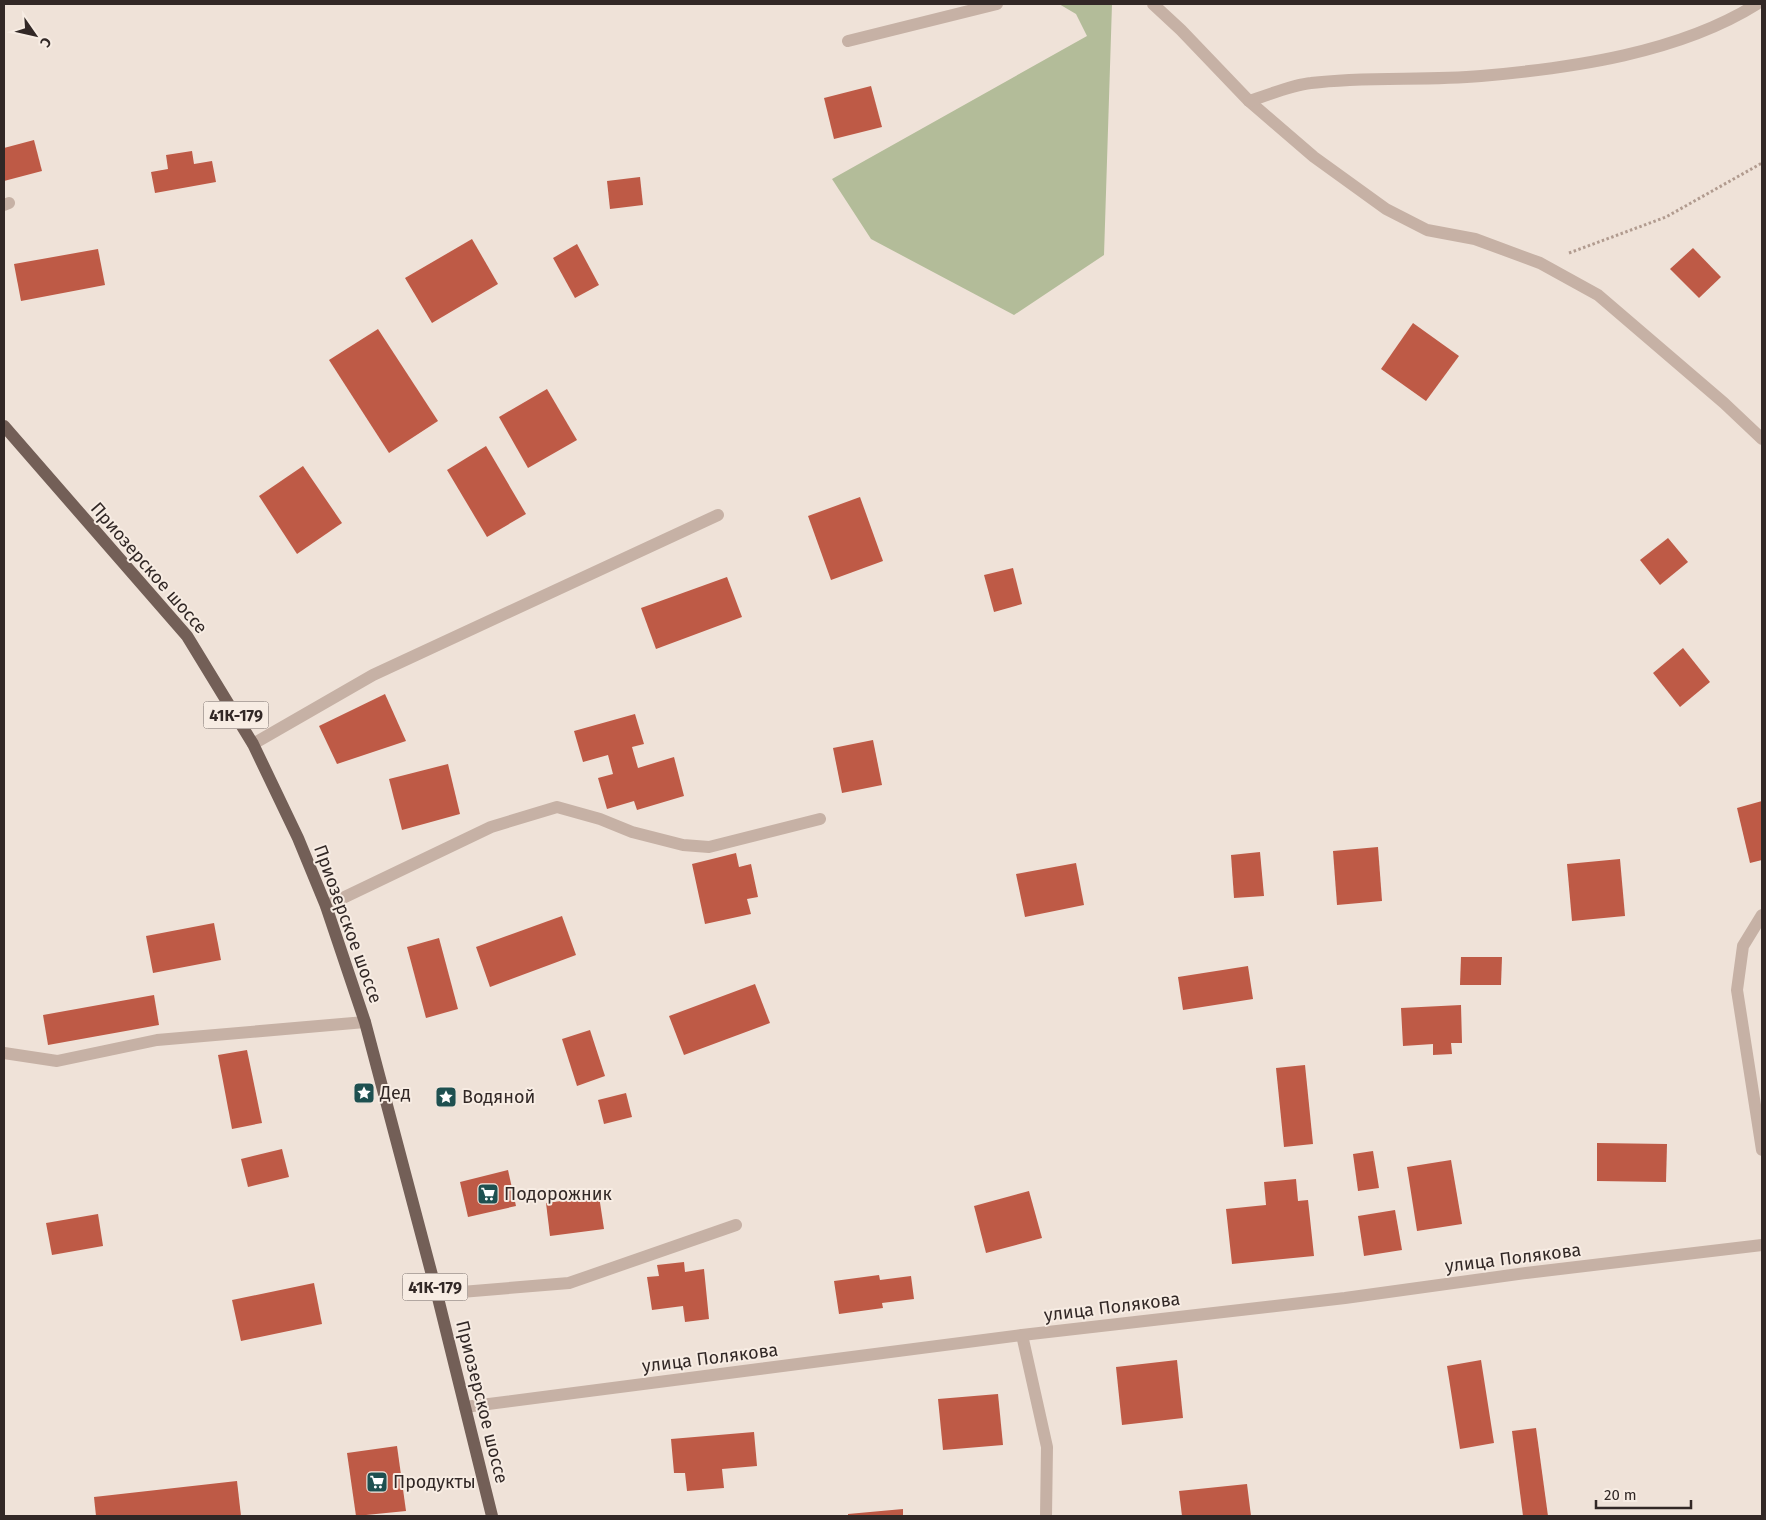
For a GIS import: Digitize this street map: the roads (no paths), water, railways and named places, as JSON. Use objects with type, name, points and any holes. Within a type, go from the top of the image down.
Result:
[{"type":"main road","name":"Приозерское шоссе","points":[[4,426],[187,636],[253,744],[298,838],[326,906],[365,1022],[437,1294],[489,1516]]},
{"type":"street","points":[[848,41],[997,4]]},
{"type":"street","points":[[1153,4],[1182,30],[1249,101],[1314,157],[1386,210],[1427,230],[1475,239],[1540,263],[1598,295],[1724,403],[1762,439]]},
{"type":"street","points":[[1249,101],[1309,83],[1481,76],[1584,63],[1657,46],[1707,31],[1756,4]]},
{"type":"street","points":[[253,744],[373,675],[718,515]]},
{"type":"street","points":[[326,906],[490,827],[556,807],[600,819],[632,832],[683,845],[709,847],[820,819]]},
{"type":"street","points":[[1762,915],[1743,946],[1737,990],[1762,1150]]},
{"type":"street","points":[[4,1053],[58,1061],[156,1040],[365,1022]]},
{"type":"street","points":[[437,1294],[569,1283],[736,1225]]},
{"type":"street","name":"улица Полякова","points":[[465,1407],[1022,1335],[1345,1298],[1526,1273],[1762,1245]]},
{"type":"street","points":[[1022,1335],[1047,1447],[1046,1516]]},
{"type":"place","name":"Дед","points":[[364,1093]]},
{"type":"place","name":"Водяной","points":[[446,1097]]},
{"type":"place","name":"Подорожник","points":[[488,1194]]},
{"type":"place","name":"Продукты","points":[[377,1482]]}]
